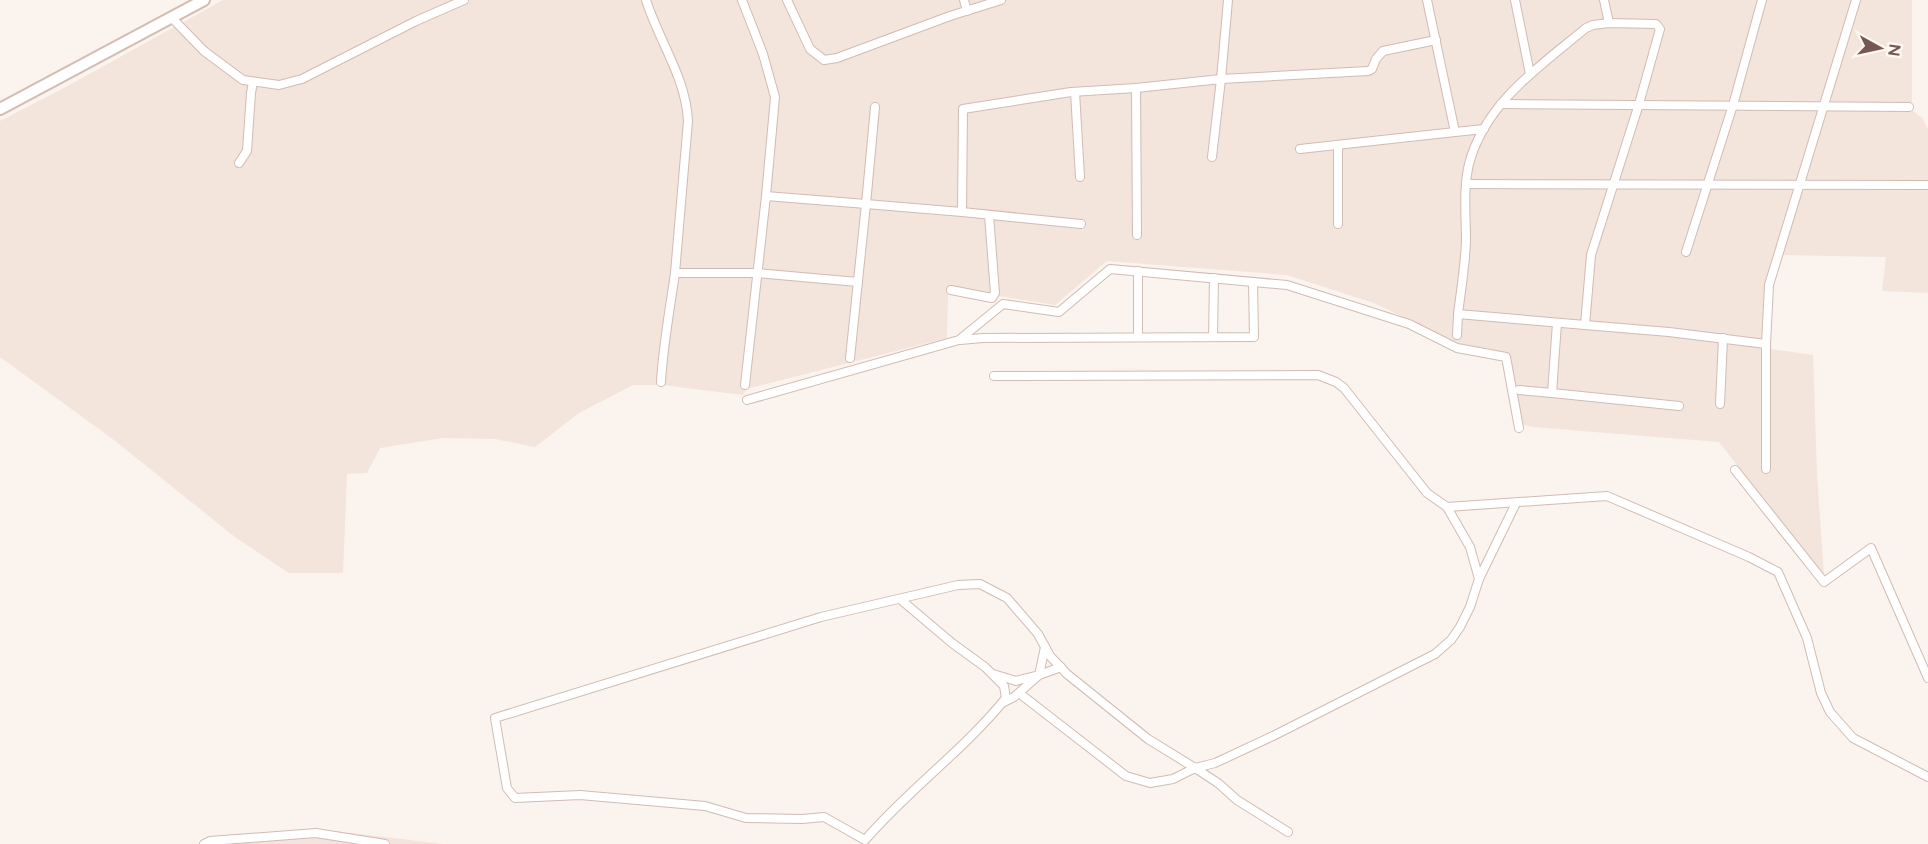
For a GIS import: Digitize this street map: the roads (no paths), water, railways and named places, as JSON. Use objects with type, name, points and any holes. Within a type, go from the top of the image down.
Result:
[{"type":"street","points":[[172,18],[204,51],[243,80],[279,85],[302,79],[416,21],[464,0]]},
{"type":"street","points":[[646,0],[653,23],[671,61],[687,104],[688,121],[675,273],[668,332],[663,347],[661,382]]},
{"type":"street","points":[[742,0],[763,54],[775,97],[745,385]]},
{"type":"street","points":[[787,0],[810,49],[824,60],[837,58],[967,10],[1001,0]]},
{"type":"street","points":[[964,0],[967,10]]},
{"type":"street","points":[[1212,157],[1228,0]]},
{"type":"street","points":[[1427,0],[1455,132]]},
{"type":"street","points":[[1515,0],[1530,74]]},
{"type":"street","points":[[1604,0],[1609,23]]},
{"type":"street","points":[[1686,252],[1733,105],[1762,0]]},
{"type":"street","points":[[1766,469],[1766,344],[1769,285],[1856,0]]},
{"type":"street","points":[[0,109],[172,18],[198,1]]},
{"type":"street","points":[[1457,335],[1466,244],[1466,184],[1469,164],[1484,129],[1501,104],[1530,74],[1586,28],[1609,23],[1656,24],[1660,29],[1640,104],[1591,255],[1585,325]]},
{"type":"street","points":[[962,212],[963,109],[1076,92],[1221,79],[1368,71],[1372,69],[1376,59],[1383,51],[1436,40]]},
{"type":"street","points":[[239,163],[247,151],[251,93],[254,82]]},
{"type":"street","points":[[1136,88],[1137,235]]},
{"type":"street","points":[[1076,92],[1080,177]]},
{"type":"street","points":[[1501,104],[1909,107]]},
{"type":"street","points":[[850,358],[874,107]]},
{"type":"street","points":[[1300,149],[1484,129]]},
{"type":"street","points":[[1338,145],[1338,224]]},
{"type":"street","points":[[1466,184],[1928,185]]},
{"type":"street","points":[[766,196],[1081,224]]},
{"type":"street","points":[[951,290],[992,298],[995,293],[989,215]]},
{"type":"street","points":[[958,340],[1003,304],[1059,312],[1110,269],[1287,285],[1409,324],[1457,348],[1506,357],[1519,428]]},
{"type":"street","points":[[1138,271],[1138,337]]},
{"type":"street","points":[[675,273],[757,273],[858,282]]},
{"type":"street","points":[[1214,278],[1214,337]]},
{"type":"street","points":[[747,400],[958,340],[1254,337],[1253,282]]},
{"type":"street","points":[[1458,314],[1723,338],[1766,344]]},
{"type":"street","points":[[1552,393],[1557,323]]},
{"type":"street","points":[[1720,404],[1723,338]]},
{"type":"street","points":[[994,376],[1318,375],[1336,382],[1344,388],[1427,493],[1447,507],[1470,547],[1479,579]]},
{"type":"street","points":[[1519,390],[1679,406]]},
{"type":"street","points":[[1735,470],[1824,582],[1870,548],[1928,678]]},
{"type":"street","points":[[1447,507],[1607,496],[1738,552],[1778,572],[1807,638],[1821,693],[1830,712],[1853,738],[1928,777]]},
{"type":"street","points":[[1019,693],[1126,776],[1150,783],[1173,779],[1195,768],[1215,763],[1435,654],[1451,640],[1460,627],[1470,607],[1479,579],[1516,503]]},
{"type":"street","points":[[900,599],[991,673],[1004,686],[1006,698],[986,723],[919,784],[865,840],[824,817],[746,818],[705,806],[579,795],[515,798],[507,788],[495,718],[821,617],[958,585],[980,584],[1007,598],[1038,634],[1050,656],[1061,668],[1148,740],[1218,783],[1237,800],[1288,832]]},
{"type":"street","points":[[1002,702],[1019,693],[1039,675],[1045,647]]},
{"type":"street","points":[[991,673],[1016,681],[1061,668]]},
{"type":"street","points":[[204,844],[210,840],[316,833],[384,844]]}]
